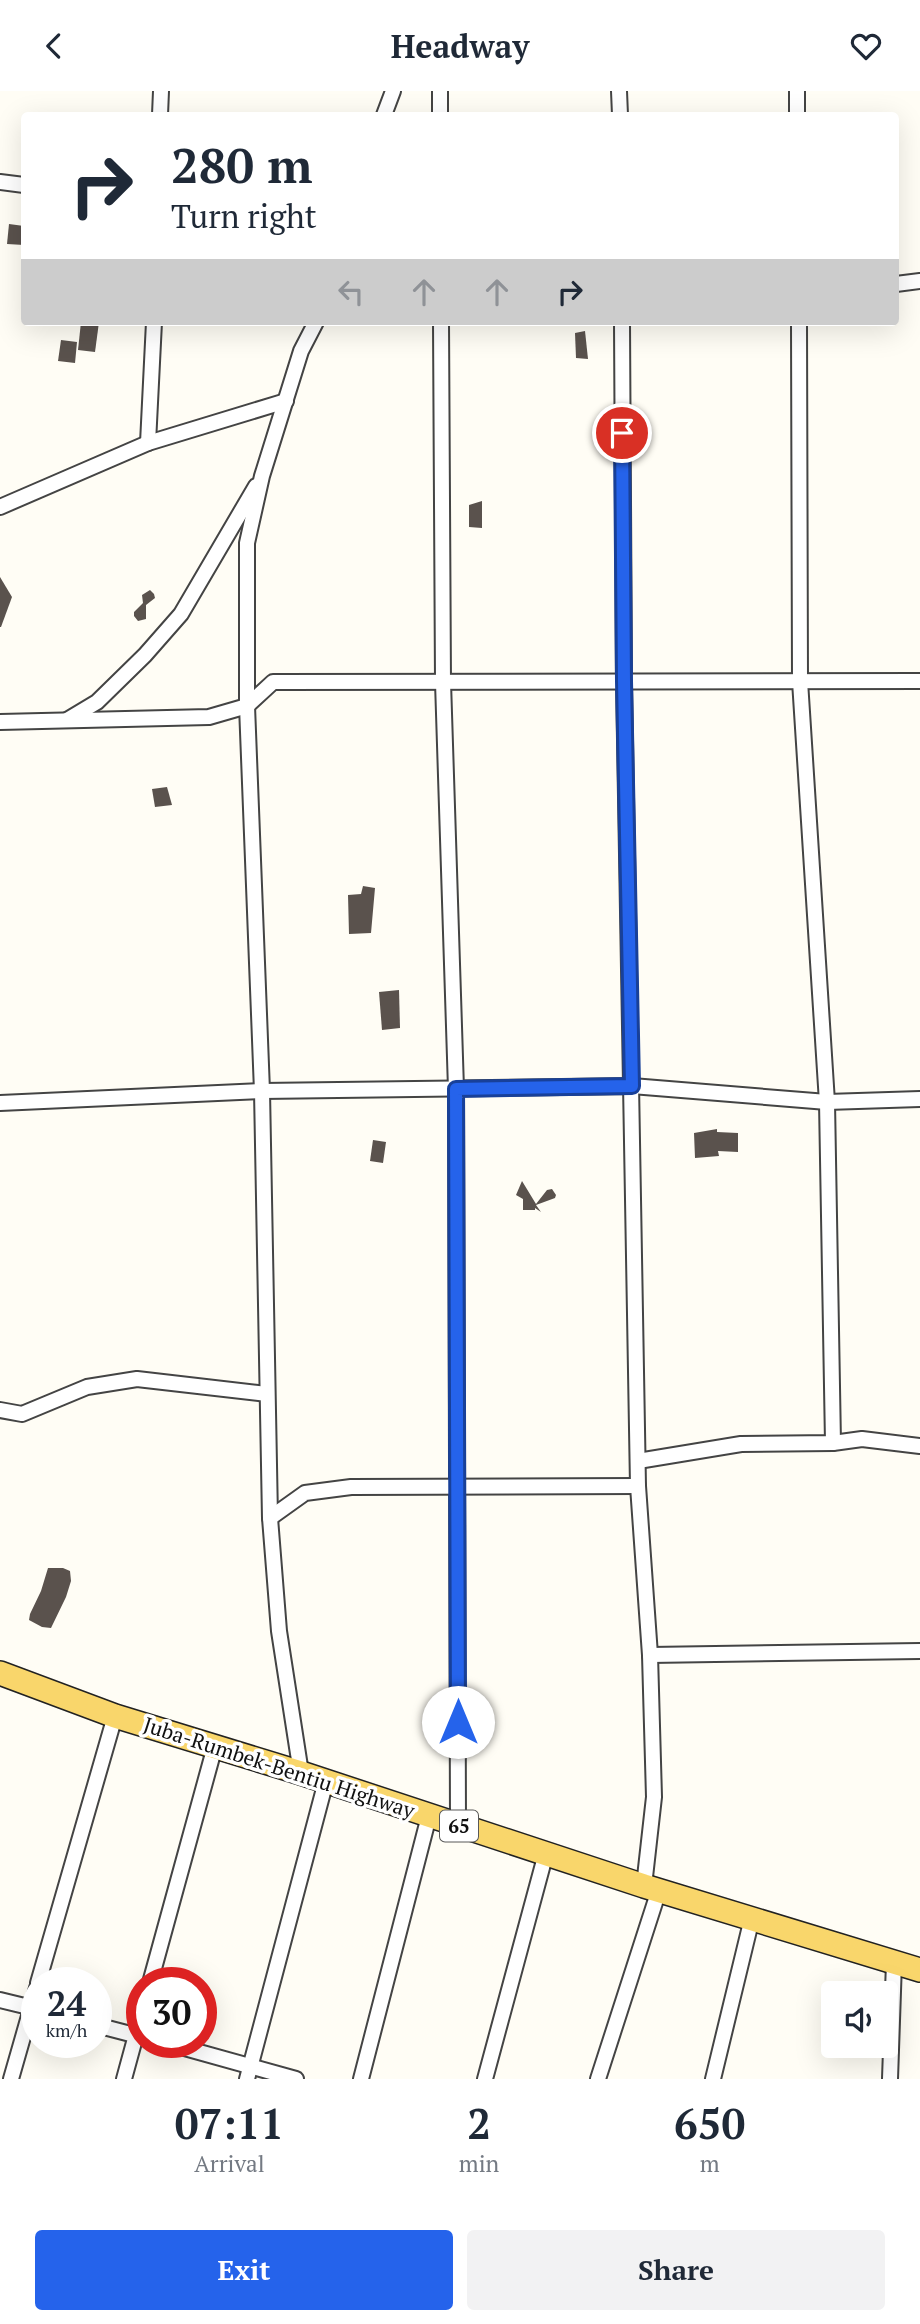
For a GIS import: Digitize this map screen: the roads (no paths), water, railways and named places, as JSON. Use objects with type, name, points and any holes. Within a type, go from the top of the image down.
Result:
[{"type":"main road","name":"Juba-Rumbek-Bentiu Highway","points":[[0,1673],[115,1716],[326,1781],[652,1888],[920,1970]]},
{"type":"street","points":[[160,112],[161,91]]},
{"type":"street","points":[[385,112],[393,91]]},
{"type":"street","points":[[440,91],[440,112]]},
{"type":"street","points":[[620,91],[620,112]]},
{"type":"street","points":[[797,91],[797,112]]},
{"type":"street","points":[[0,182],[21,185]]},
{"type":"street","points":[[899,284],[920,281]]},
{"type":"street","points":[[148,443],[154,326]]},
{"type":"street","points":[[301,1773],[279,1631],[270,1518],[262,1091],[247,706],[247,543],[262,476],[301,351],[314,326]]},
{"type":"street","points":[[441,326],[443,682],[456,1089],[458,1826]]},
{"type":"street","points":[[597,2079],[652,1888],[650,1655],[638,1486],[624,681],[622,326]]},
{"type":"street","points":[[799,326],[800,681],[827,1102],[833,1443]]},
{"type":"street","points":[[0,507],[148,443],[286,401]]},
{"type":"street","points":[[66,721],[96,702],[145,655],[181,614],[262,476]]},
{"type":"street","points":[[0,722],[209,717],[247,706],[273,682],[920,681]]},
{"type":"street","points":[[0,1103],[262,1091],[632,1086],[827,1102],[920,1099]]},
{"type":"street","points":[[0,1410],[22,1414],[87,1387],[137,1379],[267,1394]]},
{"type":"street","points":[[638,1461],[741,1444],[833,1443],[862,1439],[920,1445]]},
{"type":"street","points":[[270,1518],[304,1493],[351,1487],[638,1486]]},
{"type":"street","points":[[650,1655],[920,1651]]},
{"type":"street","points":[[43,1967],[115,1716]]},
{"type":"street","points":[[154,1967],[215,1746]]},
{"type":"street","points":[[249,2072],[326,1781]]},
{"type":"street","points":[[361,2079],[429,1816]]},
{"type":"street","points":[[485,2079],[546,1853]]},
{"type":"street","points":[[713,2079],[752,1918]]},
{"type":"street","points":[[890,2079],[894,1962]]},
{"type":"street","points":[[0,2000],[21,2006]]},
{"type":"street","points":[[11,2079],[21,2049]]},
{"type":"street","points":[[124,2079],[131,2058]]},
{"type":"street","points":[[209,2058],[249,2072],[296,2079]]}]
